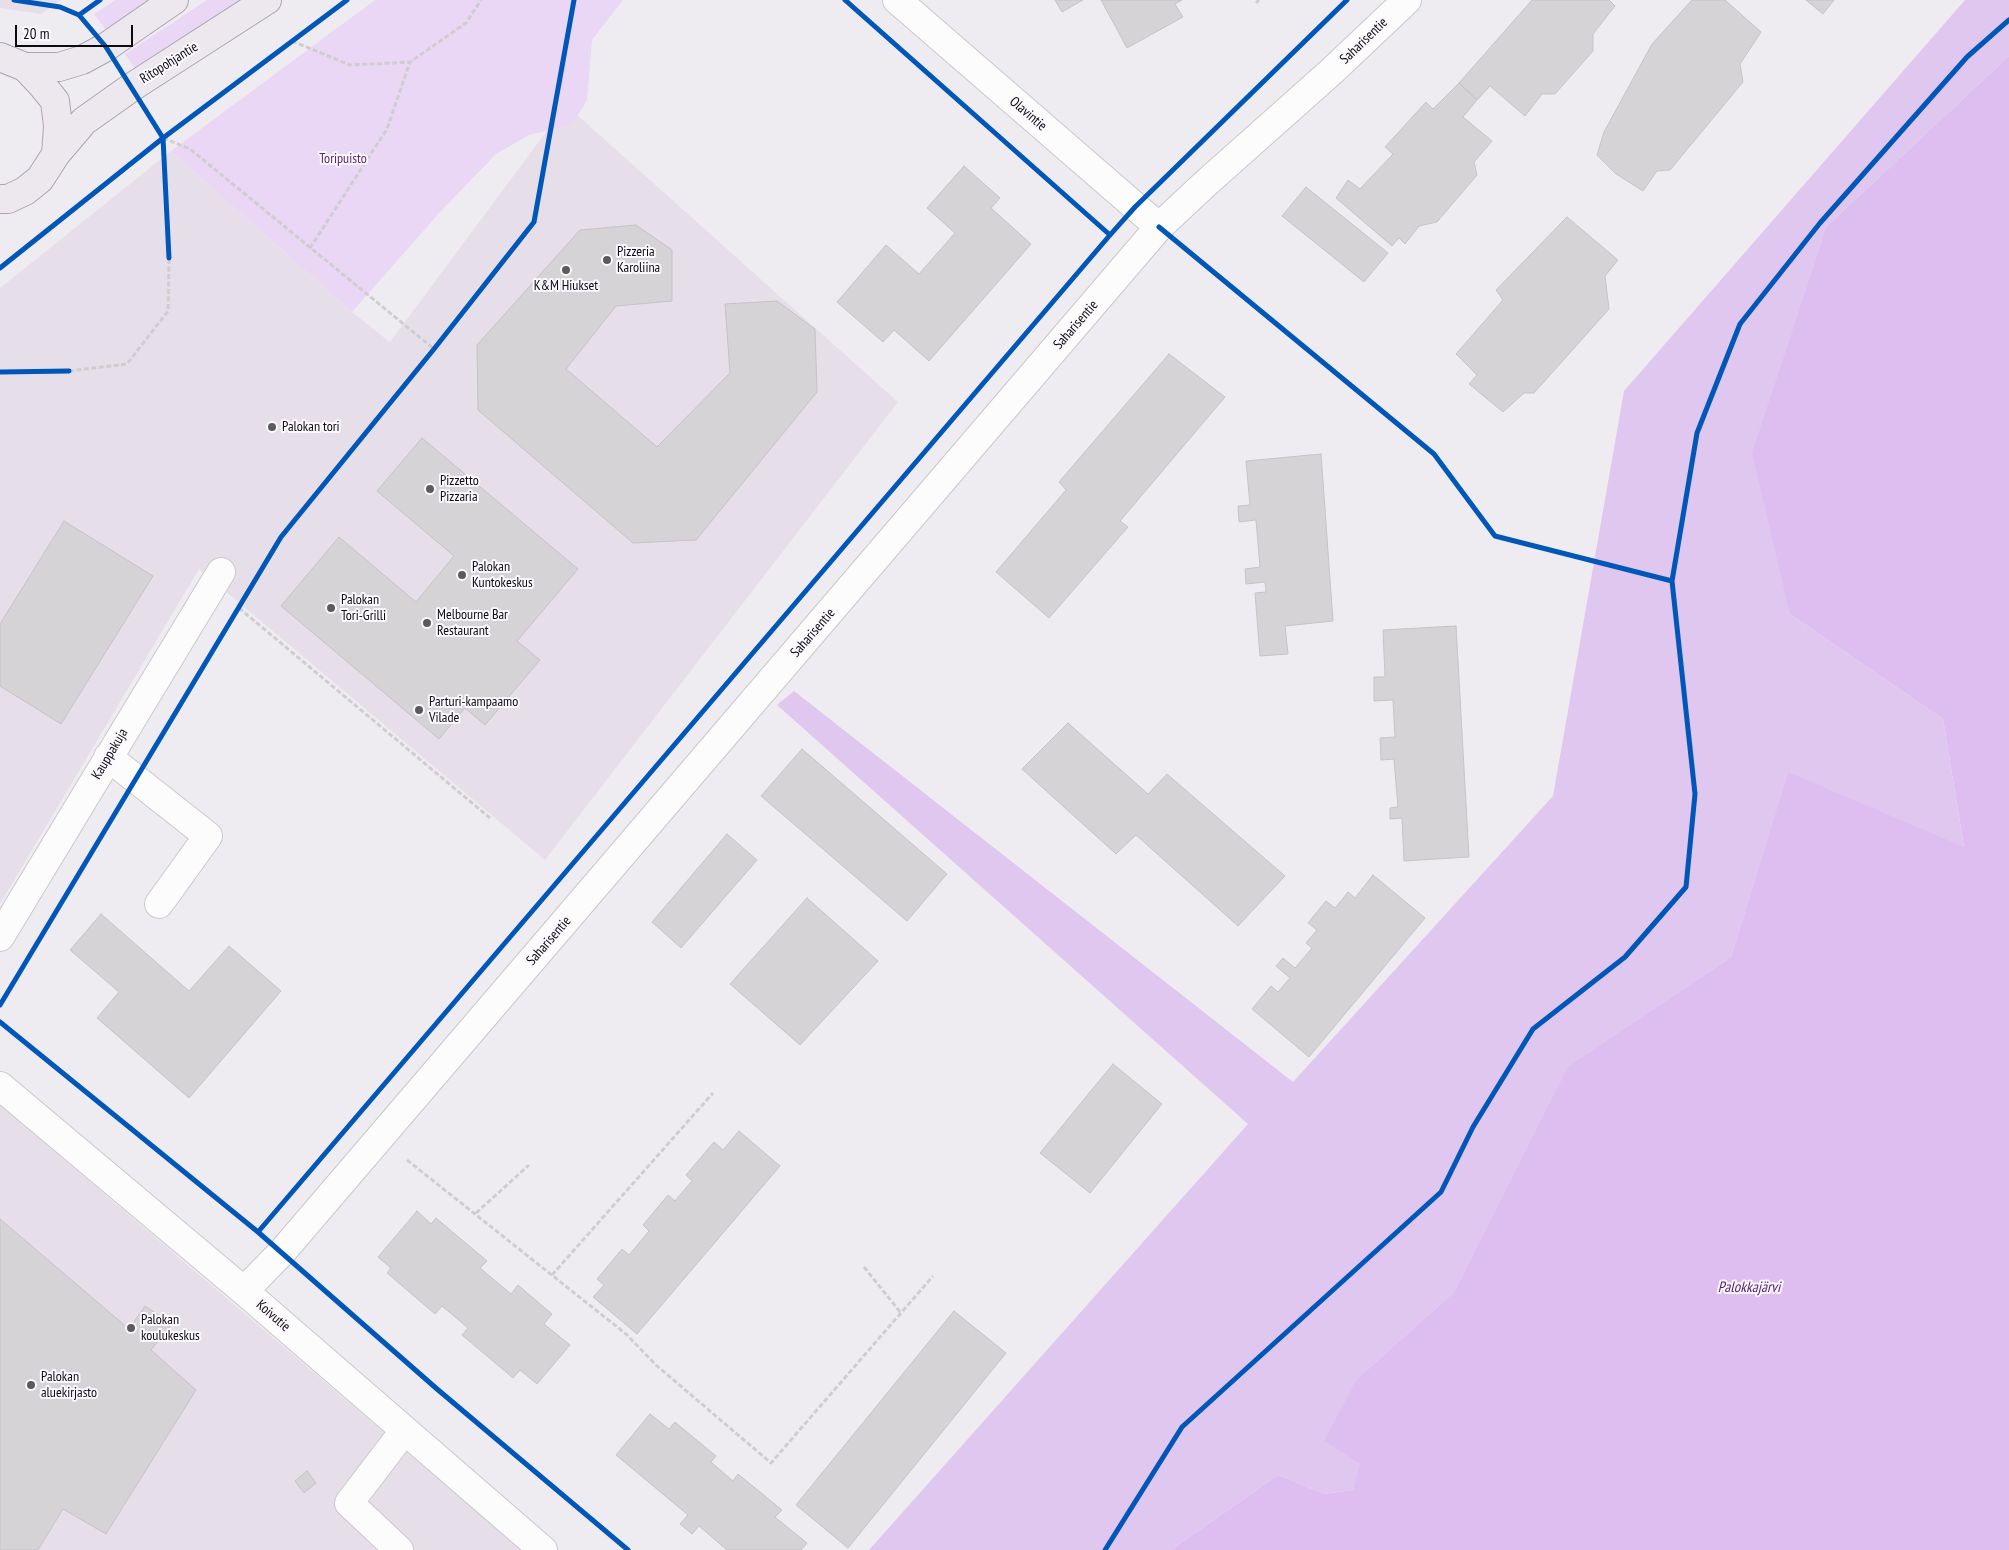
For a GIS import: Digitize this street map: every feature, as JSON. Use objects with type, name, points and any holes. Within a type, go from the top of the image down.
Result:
[{"type":"main road","points":[[12,62],[59,67],[82,60],[106,47],[174,0]]},
{"type":"main road","name":"Ritopohjantie","points":[[0,199],[8,199],[25,191],[40,179],[56,154],[84,121],[132,87],[267,0]]},
{"type":"main road","points":[[12,62],[55,101],[58,126],[56,154]]},
{"type":"street","name":"Olavintie","points":[[897,0],[1159,228]]},
{"type":"street","name":"Saharisentie","points":[[244,1291],[282,1252],[1159,228],[1205,184],[1332,71],[1407,0]]},
{"type":"street","name":"Kauppakuja","points":[[0,937],[221,572]]},
{"type":"street","points":[[108,758],[208,836],[159,904]]},
{"type":"street","name":"Koivutie","points":[[0,1086],[244,1291],[543,1550]]},
{"type":"street","points":[[399,1550],[349,1503],[404,1431]]},
{"type":"path","points":[[292,41],[350,65],[410,62],[466,23],[481,0]]},
{"type":"path","points":[[287,46],[300,35]]},
{"type":"path","points":[[310,248],[387,129],[410,62]]},
{"type":"path","points":[[132,87],[163,138],[164,148]]},
{"type":"path","points":[[155,144],[170,132]]},
{"type":"path","points":[[163,138],[190,149],[434,349]]},
{"type":"path","points":[[60,371],[127,364],[168,311],[169,249]]},
{"type":"path","points":[[428,356],[440,342]]},
{"type":"path","points":[[234,616],[243,600]]},
{"type":"path","points":[[239,608],[490,818]]},
{"type":"path","points":[[552,1276],[713,1094]]},
{"type":"path","points":[[379,1138],[476,1213],[626,1334],[656,1365],[771,1463],[933,1276]]},
{"type":"path","points":[[476,1213],[530,1165]]},
{"type":"path","points":[[864,1267],[901,1313]]},
{"type":"shaded area","points":[[0,0],[61,0],[41,14],[0,8]]},
{"type":"shaded area","points":[[1965,0],[2009,0],[2009,56],[1827,226],[1790,614],[1943,719],[1964,848],[1788,773],[1731,957],[1569,1067],[1454,1292],[1357,1379],[1361,1464],[1353,1490],[1324,1494],[1278,1475],[1171,1550],[869,1550],[1248,1124],[777,705],[794,691],[1293,1082],[1553,796],[1624,391]]},
{"type":"shaded area","points":[[566,105],[898,402],[545,860],[199,569],[0,904],[0,288],[171,151],[352,312],[390,342]]},
{"type":"shaded area","name":"Palokan koulukeskus","points":[[0,1105],[522,1550],[0,1550]]},
{"type":"green space","points":[[116,0],[152,0],[106,30],[94,14]]},
{"type":"green space","points":[[207,0],[240,0],[135,68],[125,54]]},
{"type":"green space","name":"Toripuisto","points":[[375,0],[623,0],[592,40],[587,100],[573,124],[529,135],[496,154],[441,211],[352,312],[171,151]]},
{"type":"water","name":"Palokkajärvi","points":[[2009,56],[2009,1550],[1171,1550],[1278,1475],[1324,1494],[1353,1490],[1360,1464],[1324,1441],[1357,1379],[1454,1292],[1568,1067],[1731,957],[1788,772],[1964,847],[1943,719],[1790,614],[1752,453],[1827,226]]},
{"type":"building","points":[[1055,0],[1083,0],[1062,12]]},
{"type":"building","points":[[1101,0],[1182,0],[1175,4],[1183,17],[1127,48]]},
{"type":"building","points":[[1532,0],[1609,0],[1615,6],[1593,34],[1593,51],[1555,94],[1542,94],[1525,116],[1490,86],[1477,100],[1459,83]]},
{"type":"building","points":[[1692,0],[1725,0],[1761,32],[1740,64],[1743,82],[1670,170],[1657,171],[1643,191],[1616,174],[1597,155],[1604,132],[1652,44]]},
{"type":"building","points":[[1806,0],[1834,0],[1823,14]]},
{"type":"building","points":[[1459,83],[1477,100],[1463,117],[1492,141],[1474,162],[1477,175],[1437,222],[1419,226],[1405,244],[1399,238],[1392,246],[1336,198],[1348,180],[1360,189],[1393,154],[1385,147],[1426,102],[1433,109]]},
{"type":"building","points":[[964,166],[1000,198],[991,208],[1031,244],[929,361],[894,330],[883,342],[837,302],[886,245],[919,274],[955,233],[927,208]]},
{"type":"building","points":[[1306,187],[1388,253],[1364,282],[1282,216]]},
{"type":"building","points":[[1567,217],[1618,260],[1605,276],[1609,309],[1534,393],[1524,393],[1503,412],[1469,384],[1477,375],[1456,354],[1503,300],[1496,290]]},
{"type":"building","points":[[636,225],[672,250],[672,301],[616,306],[566,369],[657,447],[730,373],[725,304],[777,301],[815,329],[817,392],[696,540],[633,543],[478,410],[477,345],[580,230]]},
{"type":"building","points":[[1169,354],[1225,397],[1120,521],[1128,527],[1049,618],[996,572],[1066,490],[1059,482]]},
{"type":"building","points":[[422,438],[578,569],[517,641],[540,660],[485,725],[465,708],[439,739],[281,606],[339,537],[416,602],[454,556],[377,491]]},
{"type":"building","points":[[1321,454],[1333,621],[1285,626],[1288,654],[1260,656],[1255,593],[1266,592],[1265,582],[1246,584],[1245,569],[1260,567],[1256,520],[1239,522],[1238,506],[1250,505],[1246,461]]},
{"type":"building","points":[[64,521],[153,576],[61,724],[0,686],[0,624]]},
{"type":"building","points":[[1456,626],[1469,857],[1404,861],[1402,818],[1390,819],[1390,808],[1398,807],[1394,759],[1381,760],[1380,738],[1395,737],[1393,700],[1374,701],[1374,677],[1385,677],[1383,630]]},
{"type":"building","points":[[1068,723],[1148,794],[1167,774],[1285,876],[1238,926],[1136,835],[1116,854],[1022,769]]},
{"type":"building","points":[[802,749],[947,874],[907,921],[761,796]]},
{"type":"building","points":[[727,834],[757,860],[681,948],[652,922]]},
{"type":"building","points":[[1373,875],[1425,918],[1309,1057],[1252,1009],[1271,986],[1278,992],[1290,978],[1276,966],[1283,958],[1295,968],[1312,948],[1306,943],[1317,930],[1308,923],[1326,901],[1335,908],[1348,892],[1355,898]]},
{"type":"building","points":[[807,898],[878,961],[800,1045],[730,984]]},
{"type":"building","points":[[101,914],[189,991],[229,946],[281,991],[189,1098],[97,1018],[119,992],[70,950]]},
{"type":"building","points":[[1113,1064],[1162,1104],[1090,1193],[1040,1153]]},
{"type":"building","points":[[739,1131],[780,1166],[637,1334],[593,1297],[604,1285],[597,1279],[622,1249],[629,1255],[649,1231],[643,1225],[668,1195],[675,1201],[692,1181],[686,1175],[714,1142],[723,1150]]},
{"type":"building","points":[[417,1211],[431,1224],[436,1218],[487,1261],[480,1268],[511,1294],[518,1285],[552,1314],[544,1324],[570,1345],[537,1384],[520,1370],[513,1378],[462,1335],[468,1328],[442,1306],[435,1314],[387,1273],[391,1268],[378,1257]]},
{"type":"building","points":[[0,1219],[129,1329],[145,1306],[172,1324],[151,1350],[196,1390],[106,1534],[63,1509],[38,1550],[0,1550]]},
{"type":"building","points":[[954,1311],[1006,1353],[848,1548],[796,1505]]},
{"type":"building","points":[[650,1414],[669,1429],[675,1422],[716,1456],[711,1462],[733,1481],[738,1474],[782,1510],[775,1517],[807,1543],[801,1550],[727,1550],[699,1526],[692,1534],[680,1524],[688,1515],[616,1455]]},
{"type":"building","points":[[307,1471],[316,1483],[304,1493],[295,1481]]},
{"type":"cycle path","points":[[14,0],[60,7],[79,15],[100,0]]},
{"type":"cycle path","points":[[0,268],[163,138],[347,0]]},
{"type":"cycle path","points":[[0,1005],[281,537],[434,349],[534,222],[574,0]]},
{"type":"cycle path","points":[[845,0],[1110,235]]},
{"type":"cycle path","points":[[258,1232],[1110,235],[1135,207],[1347,0]]},
{"type":"cycle path","points":[[79,15],[106,47],[163,138],[169,258]]},
{"type":"cycle path","points":[[1105,1550],[1182,1427],[1441,1192],[1473,1127],[1533,1029],[1625,957],[1686,887],[1695,794],[1672,581],[1697,433],[1740,324],[1820,223],[1967,57],[2009,20]]},
{"type":"cycle path","points":[[1159,227],[1434,454],[1495,536],[1672,581]]},
{"type":"cycle path","points":[[0,372],[69,371]]},
{"type":"cycle path","points":[[0,1022],[258,1232],[437,1389],[628,1550]]},
{"type":"place","name":"Pizzeria Karoliina","points":[[607,260]]},
{"type":"place","name":"K&M Hiukset","points":[[566,270]]},
{"type":"place","name":"Palokan tori","points":[[272,427]]},
{"type":"place","name":"Pizzetto Pizzaria","points":[[430,489]]},
{"type":"place","name":"Palokan Kuntokeskus","points":[[462,575]]},
{"type":"place","name":"Palokan Tori-Grilli","points":[[331,608]]},
{"type":"place","name":"Melbourne Bar Restaurant","points":[[427,623]]},
{"type":"place","name":"Parturi-kampaamo Vilade","points":[[419,710]]},
{"type":"place","name":"Palokan koulukeskus","points":[[131,1328]]},
{"type":"place","name":"Palokan aluekirjasto","points":[[31,1385]]}]
